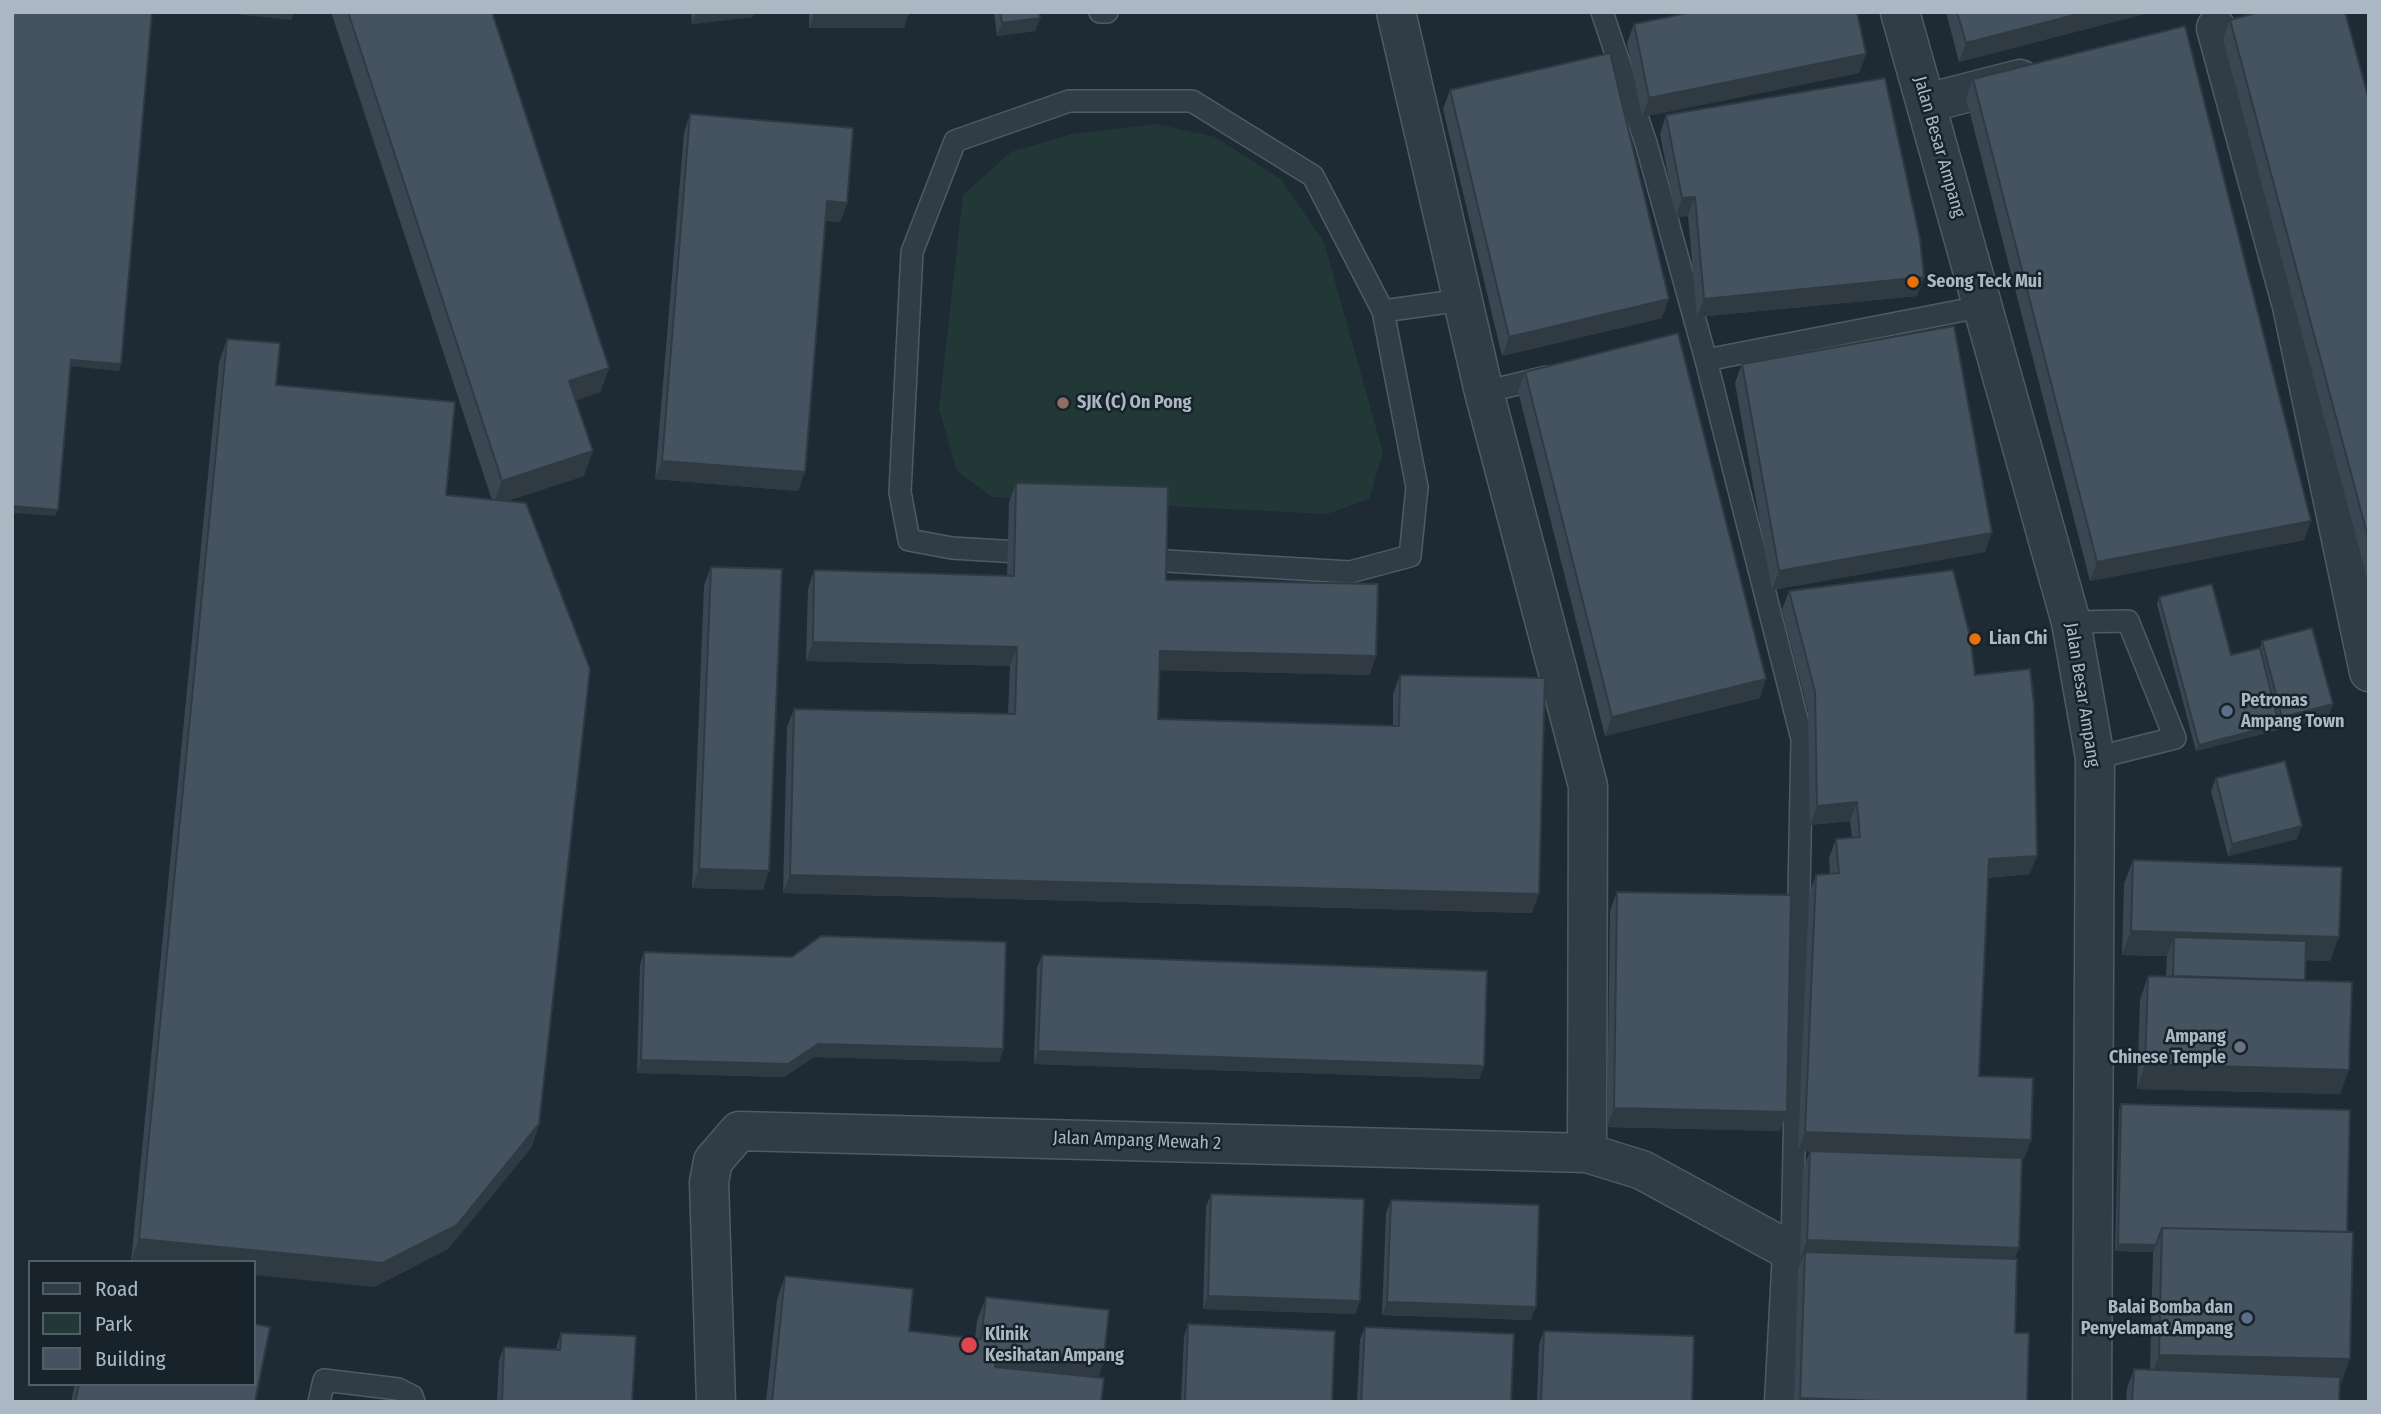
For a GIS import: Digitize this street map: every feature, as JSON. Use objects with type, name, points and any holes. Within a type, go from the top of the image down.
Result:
[{"type":"street","points":[[1395,12],[1484,392],[1588,786],[1587,1153]]},
{"type":"street","name":"Jalan Besar Ampang","points":[[1900,12],[1985,306],[2071,622],[2095,758],[2092,1402]]},
{"type":"street","points":[[2177,38],[2226,20],[2292,306],[2369,671]]},
{"type":"street","points":[[1927,103],[2058,69]]},
{"type":"street","name":"Jalan Ampang Mewah 2","points":[[716,1402],[709,1182],[713,1161],[739,1131],[1587,1153],[1642,1170],[1792,1252]]},
{"type":"street","points":[[1784,1402],[1792,1252]]},
{"type":"lane","points":[[1100,12],[1107,12]]},
{"type":"lane","points":[[1602,12],[1646,143],[1691,341],[1706,360],[1802,739],[1792,1252]]},
{"type":"lane","points":[[1069,101],[1192,102],[1313,176],[1383,311],[1418,487],[1410,556],[1350,572],[952,548],[909,540],[900,492],[912,252],[955,141],[1069,101]]},
{"type":"lane","points":[[1383,311],[1462,300]]},
{"type":"lane","points":[[1706,360],[1985,306]]},
{"type":"lane","points":[[1484,392],[1564,372]]},
{"type":"lane","points":[[2071,622],[2128,621],[2175,738],[2095,758]]},
{"type":"lane","points":[[318,1402],[324,1380],[398,1389],[412,1396],[414,1402]]},
{"type":"green space","points":[[1156,124],[1215,137],[1281,179],[1324,242],[1383,453],[1369,499],[1327,514],[992,497],[957,471],[939,409],[963,195],[1011,152],[1072,134]]},
{"type":"building","points":[[12,12],[152,12],[121,364],[71,360],[58,510],[13,506],[12,515]]},
{"type":"building","points":[[348,12],[492,12],[609,368],[569,381],[593,451],[502,481]]},
{"type":"building","points":[[814,12],[908,12],[908,15],[814,15]]},
{"type":"building","points":[[1000,12],[1039,12],[1040,18],[1002,23]]},
{"type":"building","points":[[1692,12],[1857,12],[1866,54],[1649,98],[1634,24]]},
{"type":"building","points":[[1957,12],[2086,12],[1966,43]]},
{"type":"building","points":[[2259,12],[2345,12],[2369,100],[2369,541],[2230,20]]},
{"type":"building","points":[[2185,26],[2311,521],[2097,562],[1973,79]]},
{"type":"building","points":[[1610,53],[1669,299],[1509,337],[1450,90]]},
{"type":"building","points":[[1885,78],[1920,239],[1924,277],[1704,299],[1695,197],[1682,198],[1666,115]]},
{"type":"building","points":[[690,114],[853,128],[847,203],[827,201],[805,472],[662,461]]},
{"type":"building","points":[[1954,326],[1992,533],[1779,571],[1742,364]]},
{"type":"building","points":[[1678,333],[1766,679],[1612,717],[1525,372]]},
{"type":"building","points":[[227,339],[280,343],[276,385],[455,402],[446,495],[526,503],[590,669],[539,1124],[457,1225],[383,1263],[139,1239]]},
{"type":"building","points":[[1016,483],[1168,487],[1166,580],[1378,584],[1376,656],[1160,651],[1158,719],[1399,726],[1400,675],[1545,678],[1539,894],[790,875],[794,709],[1015,714],[1017,647],[813,642],[814,570],[1014,576]]},
{"type":"building","points":[[711,567],[782,569],[769,871],[699,869]]},
{"type":"building","points":[[1953,570],[1970,636],[1975,675],[2030,669],[2034,705],[2037,856],[1989,859],[1979,1076],[2033,1078],[2031,1140],[1805,1132],[1816,875],[1839,873],[1836,839],[1860,837],[1857,802],[1817,806],[1815,692],[1789,591]]},
{"type":"building","points":[[2212,584],[2231,655],[2260,648],[2279,724],[2199,745],[2159,597]]},
{"type":"building","points":[[2312,628],[2333,704],[2282,717],[2262,641]]},
{"type":"building","points":[[2285,761],[2302,826],[2232,844],[2216,778]]},
{"type":"building","points":[[2133,860],[2342,867],[2339,937],[2131,931]]},
{"type":"building","points":[[1617,892],[1791,895],[1787,1112],[1614,1108]]},
{"type":"building","points":[[821,936],[1006,942],[1003,1049],[818,1044],[788,1064],[641,1060],[644,952],[792,957]]},
{"type":"building","points":[[2174,937],[2306,941],[2305,980],[2173,976]]},
{"type":"building","points":[[1042,955],[1487,971],[1484,1066],[1038,1051]]},
{"type":"building","name":"Ampang Chinese Temple","points":[[2148,976],[2352,982],[2349,1070],[2145,1064]]},
{"type":"building","points":[[2121,1104],[2350,1110],[2347,1232],[2162,1228],[2156,1245],[2118,1244]]},
{"type":"building","points":[[1810,1151],[2022,1158],[2019,1248],[1807,1240]]},
{"type":"building","points":[[1211,1194],[1364,1199],[1360,1301],[1208,1296]]},
{"type":"building","points":[[1391,1200],[1539,1205],[1536,1307],[1387,1302]]},
{"type":"building","name":"Balai Bomba dan Penyelamat Ampang","points":[[2162,1228],[2353,1232],[2350,1359],[2159,1355]]},
{"type":"building","points":[[1805,1252],[2017,1259],[2015,1333],[2029,1333],[2027,1402],[1907,1402],[1800,1398]]},
{"type":"building","points":[[785,1276],[913,1289],[909,1331],[981,1339],[986,1297],[1109,1310],[1103,1364],[996,1353],[995,1367],[1104,1378],[1101,1402],[772,1402]]},
{"type":"building","points":[[256,1324],[270,1327],[255,1402],[75,1402],[79,1386],[256,1386]]},
{"type":"building","points":[[1188,1324],[1335,1331],[1332,1402],[1185,1402]]},
{"type":"building","points":[[1365,1327],[1514,1334],[1511,1402],[1361,1402]]},
{"type":"building","points":[[1544,1331],[1694,1336],[1692,1402],[1541,1402]]},
{"type":"building","points":[[561,1333],[636,1336],[632,1402],[502,1402],[504,1347],[560,1350]]},
{"type":"building","points":[[2134,1369],[2340,1377],[2339,1402],[2132,1402]]},
{"type":"place","name":"Seong Teck Mui","points":[[1913,282]]},
{"type":"place","name":"SJK (C) On Pong","points":[[1063,403]]},
{"type":"place","name":"Lian Chi","points":[[1975,639]]},
{"type":"place","name":"Petronas Ampang Town","points":[[2227,711]]},
{"type":"place","name":"Ampang Chinese Temple","points":[[2240,1047]]},
{"type":"place","name":"Balai Bomba dan Penyelamat Ampang","points":[[2247,1318]]},
{"type":"place","name":"Klinik Kesihatan Ampang","points":[[969,1345]]}]
